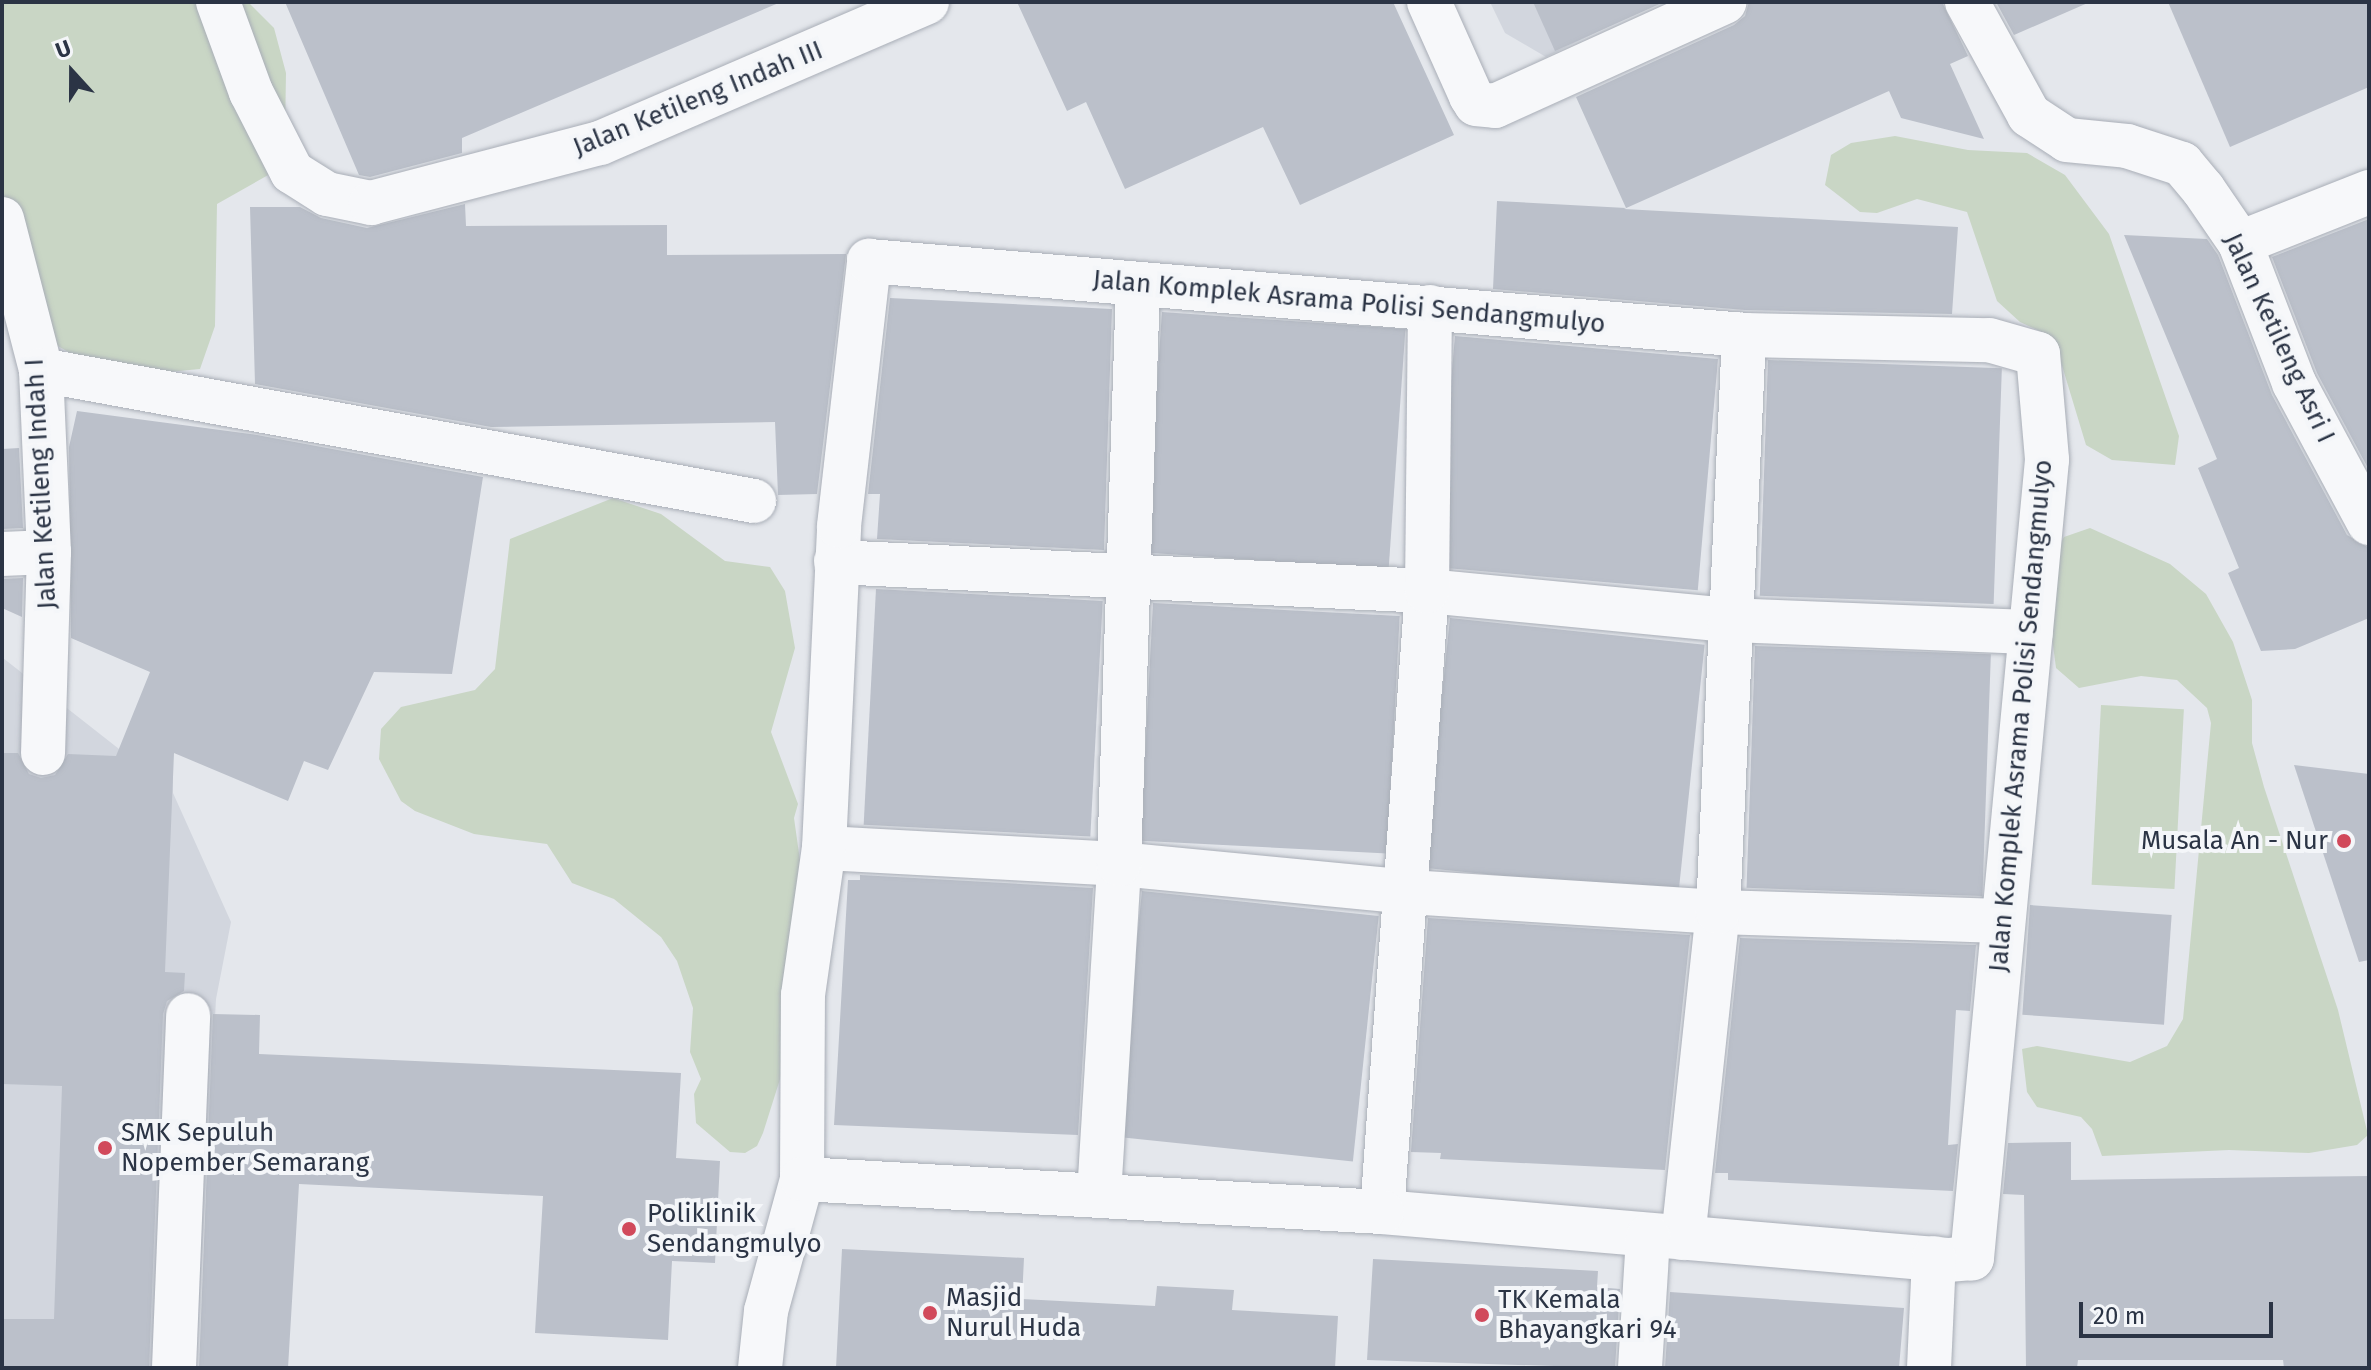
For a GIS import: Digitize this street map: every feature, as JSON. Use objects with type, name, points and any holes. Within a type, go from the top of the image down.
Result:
[{"type":"street","name":"Jalan Ketileng Indah III","points":[[218,2],[251,92],[292,172],[327,194],[371,203],[600,143],[927,2]]},
{"type":"street","points":[[1429,2],[1471,96],[1484,106],[1509,105],[1724,2]]},
{"type":"street","name":"Jalan Ketileng Asri I","points":[[1967,2],[2029,115],[2067,140],[2127,146],[2182,164],[2240,243],[2294,383],[2369,523]]},
{"type":"street","points":[[2240,243],[2369,192]]},
{"type":"street","name":"Jalan Ketileng Indah I","points":[[2,219],[41,370],[49,552],[43,753]]},
{"type":"street","name":"Jalan Komplek Asrama Polisi Sendangmulyo","points":[[760,1368],[766,1311],[802,1179],[803,995],[824,848],[836,562],[869,261],[1744,335],[1989,340],[2038,354],[2047,460],[2001,921],[1954,1257],[1929,1368]]},
{"type":"street","points":[[1099,1195],[1119,864],[1138,286]]},
{"type":"street","points":[[1382,1212],[1409,892],[1427,591],[1430,307]]},
{"type":"street","points":[[1640,1368],[1666,1237],[1718,912],[1744,335]]},
{"type":"street","points":[[41,370],[754,501]]},
{"type":"street","points":[[2,554],[49,552]]},
{"type":"street","points":[[836,562],[1126,579],[1427,591],[1730,620],[2031,632]]},
{"type":"street","points":[[824,848],[1119,864],[1409,892],[1718,912],[2001,921]]},
{"type":"street","points":[[174,1368],[188,1015]]},
{"type":"street","points":[[802,1179],[1382,1212],[1666,1237],[1954,1257]]},
{"type":"shaded area","points":[[1490,2],[1658,2],[1546,57],[1505,33]]},
{"type":"shaded area","name":"SMK Sepuluh Nopember Semarang","points":[[3,658],[128,756],[173,758],[173,793],[231,922],[216,999],[196,1368],[2,1368]]},
{"type":"green space","points":[[2,2],[248,2],[274,28],[286,73],[285,134],[270,174],[217,204],[215,326],[200,369],[157,373],[98,369],[2,314]]},
{"type":"green space","points":[[1895,136],[1968,150],[2027,153],[2065,175],[2109,234],[2179,436],[2175,465],[2112,460],[2086,445],[2057,349],[2050,336],[2020,322],[1997,301],[1967,212],[1917,199],[1877,213],[1860,212],[1825,185],[1831,155],[1851,143]]},
{"type":"green space","points":[[613,498],[661,514],[725,561],[770,567],[785,591],[795,648],[771,732],[798,804],[794,818],[805,896],[781,1076],[757,1146],[745,1153],[730,1152],[696,1123],[694,1094],[701,1079],[690,1052],[693,1008],[677,961],[661,937],[614,899],[572,883],[547,844],[474,834],[415,811],[401,801],[379,759],[381,729],[401,707],[475,690],[495,669],[510,539]]},
{"type":"green space","points":[[2090,528],[2170,564],[2206,594],[2233,642],[2252,700],[2252,743],[2264,787],[2338,1010],[2368,1135],[2357,1145],[2309,1153],[2229,1150],[2102,1156],[2092,1129],[2081,1117],[2037,1107],[2027,1092],[2022,1049],[2037,1046],[2130,1062],[2167,1046],[2183,1019],[2211,723],[2207,708],[2177,680],[2141,676],[2079,688],[2056,668],[2049,615],[2056,550],[2064,537]]},
{"type":"green space","points":[[2101,705],[2184,709],[2174,889],[2092,885]]},
{"type":"building","points":[[285,2],[781,2],[462,138],[462,153],[370,177],[359,175]]},
{"type":"building","points":[[1017,2],[1393,2],[1454,135],[1300,205],[1263,127],[1125,189],[1086,102],[1067,111]]},
{"type":"building","points":[[1533,2],[1664,2],[1555,51]]},
{"type":"building","points":[[1749,2],[1942,2],[1968,56],[1950,64],[1984,139],[1901,118],[1889,91],[1624,209],[1958,227],[1952,314],[1745,310],[1493,289],[1497,201],[1626,208],[1576,97],[1734,25],[1745,16]]},
{"type":"building","points":[[1996,2],[2090,2],[2014,35]]},
{"type":"building","points":[[2168,2],[2369,2],[2369,87],[2230,147]]},
{"type":"building","points":[[465,204],[466,226],[667,225],[667,255],[846,254],[817,494],[778,495],[775,422],[491,427],[255,384],[250,207],[300,207],[321,218],[367,228]]},
{"type":"building","points":[[2369,219],[2369,470],[2317,373],[2272,257]]},
{"type":"building","points":[[2124,235],[2207,239],[2218,255],[2272,395],[2347,535],[2369,548],[2369,618],[2295,649],[2261,651],[2228,573],[2239,568],[2198,468],[2217,459]]},
{"type":"building","points":[[890,298],[1112,309],[1104,550],[877,539],[880,494],[868,494]]},
{"type":"building","points":[[1162,312],[1405,329],[1389,569],[1145,552]]},
{"type":"building","points":[[1455,336],[1718,359],[1698,590],[1435,567]]},
{"type":"building","points":[[1768,360],[2002,368],[1994,604],[1760,596]]},
{"type":"building","points":[[77,411],[257,435],[483,477],[452,674],[374,672],[328,770],[304,761],[288,801],[174,753],[165,972],[185,973],[184,991],[167,1001],[163,1014],[149,1368],[2,1368],[2,1319],[54,1319],[62,1086],[2,1084],[2,753],[18,753],[29,774],[41,778],[55,775],[68,754],[116,756],[150,672],[71,638],[69,447]]},
{"type":"building","points":[[19,448],[23,528],[2,529],[2,449]]},
{"type":"building","points":[[23,578],[22,617],[2,608],[2,579]]},
{"type":"building","points":[[876,589],[1103,601],[1090,837],[864,825]]},
{"type":"building","points":[[1153,603],[1400,616],[1387,854],[1141,841]]},
{"type":"building","points":[[1450,618],[1705,645],[1678,894],[1424,868]]},
{"type":"building","points":[[1755,646],[1991,654],[1982,896],[1747,888]]},
{"type":"building","name":"Musala An - Nur","points":[[2294,765],[2369,774],[2369,960],[2359,962]]},
{"type":"building","points":[[860,875],[1093,888],[1078,1135],[834,1125],[848,880],[860,880]]},
{"type":"building","points":[[1142,891],[1379,916],[1353,1162],[1116,1137]]},
{"type":"building","points":[[2030,905],[2172,915],[2164,1025],[2022,1015]]},
{"type":"building","points":[[1428,918],[1690,935],[1665,1170],[1440,1159],[1441,1153],[1411,1152]]},
{"type":"building","points":[[1740,938],[1976,945],[1970,1011],[1956,1010],[1948,1145],[1958,1144],[1953,1191],[1728,1180],[1728,1173],[1715,1173]]},
{"type":"building","name":"Poliklinik Sendangmulyo","points":[[213,1014],[260,1015],[259,1054],[681,1073],[676,1158],[720,1161],[715,1263],[672,1261],[668,1340],[535,1333],[543,1196],[299,1184],[288,1368],[199,1368]]},
{"type":"building","points":[[2071,1142],[2071,1180],[2369,1176],[2369,1368],[2284,1368],[2283,1360],[2078,1360],[2077,1368],[2026,1368],[2024,1195],[2003,1194],[2008,1143]]},
{"type":"building","points":[[842,1249],[1024,1258],[1022,1299],[1155,1306],[1157,1286],[1234,1290],[1232,1310],[1338,1316],[1335,1368],[836,1368]]},
{"type":"building","name":"TK Kemala Bhayangkari 94","points":[[1373,1259],[1598,1271],[1597,1287],[1620,1289],[1615,1368],[1367,1360]]},
{"type":"building","points":[[1670,1292],[1904,1308],[1899,1368],[1665,1368]]},
{"type":"place","name":"Musala An - Nur","points":[[2344,841]]},
{"type":"place","name":"SMK Sepuluh Nopember Semarang","points":[[105,1148]]},
{"type":"place","name":"Poliklinik Sendangmulyo","points":[[629,1229]]},
{"type":"place","name":"Masjid Nurul Huda","points":[[930,1313]]},
{"type":"place","name":"TK Kemala Bhayangkari 94","points":[[1482,1315]]}]
